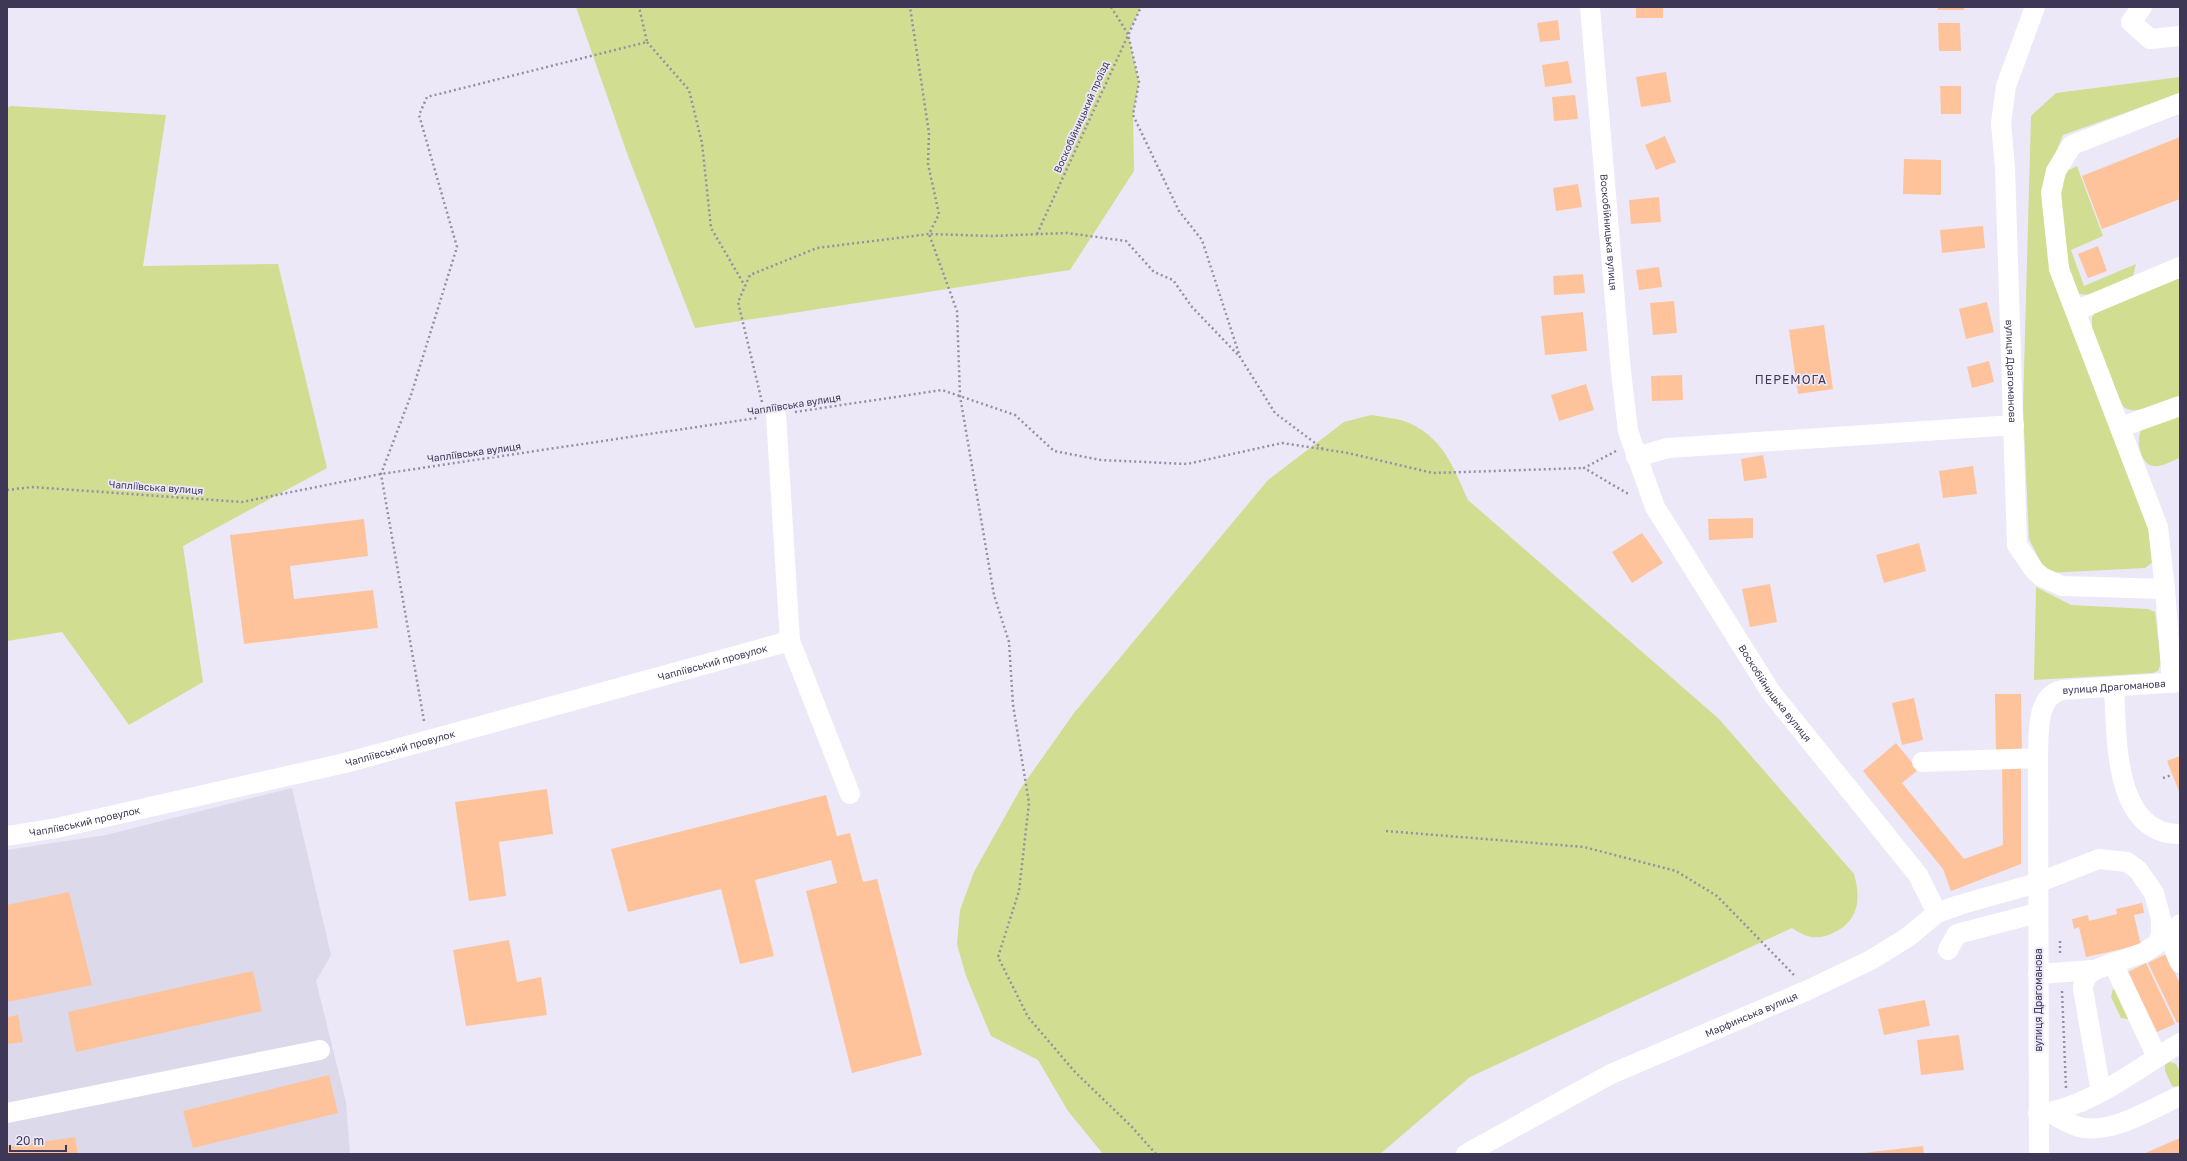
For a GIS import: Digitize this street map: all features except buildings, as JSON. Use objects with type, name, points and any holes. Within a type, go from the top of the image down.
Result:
[{"type":"street","name":"Воскобійницька вулиця","points":[[1590,7],[1621,372],[1628,431],[1655,507],[1770,691],[1918,875],[1937,913]]},
{"type":"street","name":"вулиця Драгоманова","points":[[2035,7],[2006,86],[2001,123],[2006,168],[2017,545],[2035,571],[2047,580],[2062,586],[2165,589],[2176,682],[2062,690],[2050,696],[2044,706],[2041,716],[2038,758],[2037,913],[2043,1113],[2039,1154]]},
{"type":"street","points":[[2142,7],[2131,22],[2150,39],[2180,36]]},
{"type":"street","points":[[2165,589],[2158,527],[2059,268],[2050,205],[2052,181],[2056,171],[2072,145],[2180,103]]},
{"type":"street","points":[[2075,312],[2180,267]]},
{"type":"street","points":[[2121,427],[2180,406]]},
{"type":"street","points":[[771,416],[790,641],[850,794]]},
{"type":"street","points":[[1634,450],[2014,425]]},
{"type":"street","name":"Чапліївський провулок","points":[[7,836],[56,828],[297,774],[428,741],[790,641]]},
{"type":"street","points":[[2114,687],[2120,768],[2126,792],[2142,818],[2171,833],[2180,848]]},
{"type":"street","points":[[1922,762],[2038,758]]},
{"type":"street","points":[[2037,883],[2099,859],[2127,862],[2141,873],[2154,893],[2160,918],[2160,938],[2155,946],[2143,953],[2093,970],[2038,974]]},
{"type":"street","name":"Марфинська вулиця","points":[[1466,1154],[1611,1074],[1808,990],[1872,960],[1908,937],[1937,913],[1959,905],[2037,883]]},
{"type":"street","points":[[1948,950],[1957,934],[2037,913]]},
{"type":"street","points":[[2180,924],[2174,932],[2172,941],[2173,948],[2180,963]]},
{"type":"street","points":[[2113,963],[2157,1057]]},
{"type":"street","points":[[2093,970],[2085,978],[2083,989],[2101,1092]]},
{"type":"street","points":[[2043,1113],[2067,1109],[2101,1092],[2180,1042]]},
{"type":"street","points":[[7,1113],[320,1050]]},
{"type":"street","points":[[2043,1113],[2076,1126],[2092,1129],[2107,1128],[2180,1096]]},
{"type":"path","points":[[639,7],[647,42],[689,90],[702,143],[711,228],[745,287]]},
{"type":"path","points":[[910,7],[929,133],[928,164],[939,214],[929,234],[957,311],[960,396],[994,595],[1009,642],[1013,705],[1029,803],[1019,891],[998,957],[1028,1017],[1074,1072],[1131,1126],[1156,1154]]},
{"type":"path","points":[[1111,7],[1128,34],[1140,82],[1133,115],[1179,211],[1202,240],[1240,357]]},
{"type":"path","name":"Воскобійницький проїзд","points":[[1037,234],[1141,7]]},
{"type":"path","points":[[428,741],[380,474],[411,395],[457,247],[418,115],[427,97],[647,42]]},
{"type":"path","points":[[771,416],[738,302],[750,275],[817,248],[929,234],[992,236],[1067,233],[1126,241],[1154,272],[1173,280],[1192,307],[1240,357],[1275,413],[1323,449]]},
{"type":"path","name":"Чапліївська вулиця","points":[[7,490],[32,487],[242,502],[380,474],[942,390],[960,396]]},
{"type":"path","points":[[960,396],[1015,415],[1054,451],[1101,460],[1187,464],[1282,443],[1348,453],[1433,473],[1584,468],[1634,450]]},
{"type":"path","points":[[1584,468],[1616,489],[1655,507]]},
{"type":"path","points":[[2163,778],[2172,775]]},
{"type":"path","points":[[1386,831],[1584,848],[1676,871],[1718,896],[1808,990]]},
{"type":"shaded area","points":[[292,788],[331,955],[316,981],[346,1102],[350,1154],[7,1154],[7,850],[106,835]]},
{"type":"green space","points":[[576,7],[1141,7],[1128,34],[1139,82],[1133,115],[1134,171],[1070,270],[695,328],[628,156]]},
{"type":"green space","points":[[2180,77],[2180,93],[2063,135],[2047,173],[2044,200],[2152,527],[2154,561],[2145,568],[2046,573],[2029,539],[2023,407],[2031,116],[2056,93]]},
{"type":"green space","points":[[11,106],[166,115],[143,266],[278,264],[327,468],[183,546],[203,682],[129,725],[62,632],[7,641],[7,108]]},
{"type":"green space","points":[[2077,166],[2103,236],[2071,250],[2084,286],[2136,264],[2133,276],[2091,295],[2078,294],[2071,283],[2059,191],[2067,171]]},
{"type":"green space","points":[[2180,278],[2180,396],[2150,408],[2141,410],[2127,409],[2122,405],[2092,328],[2092,317],[2095,313]]},
{"type":"green space","points":[[2180,413],[2180,458],[2160,466],[2153,466],[2149,464],[2145,461],[2140,450],[2139,438],[2142,429]]},
{"type":"green space","points":[[1371,415],[1404,421],[1428,434],[1445,453],[1468,500],[1719,719],[1854,874],[1857,892],[1856,908],[1849,921],[1843,927],[1829,935],[1823,937],[1813,937],[1792,928],[1470,1077],[1380,1154],[1103,1154],[1068,1111],[1038,1060],[991,1036],[966,976],[957,944],[960,910],[974,872],[1021,788],[1074,713],[1268,480],[1344,422]]},
{"type":"green space","points":[[2036,587],[2071,605],[2148,609],[2155,612],[2161,663],[2158,671],[2152,673],[2034,680]]},
{"type":"green space","points":[[2113,989],[2115,989],[2129,1018],[2121,1018],[2111,997]]},
{"type":"green space","points":[[2170,1062],[2176,1064],[2180,1072],[2180,1088],[2172,1086],[2165,1071],[2165,1065]]},
{"type":"district","name":"ПЕРЕМОГА","points":[[1791,379]]}]
